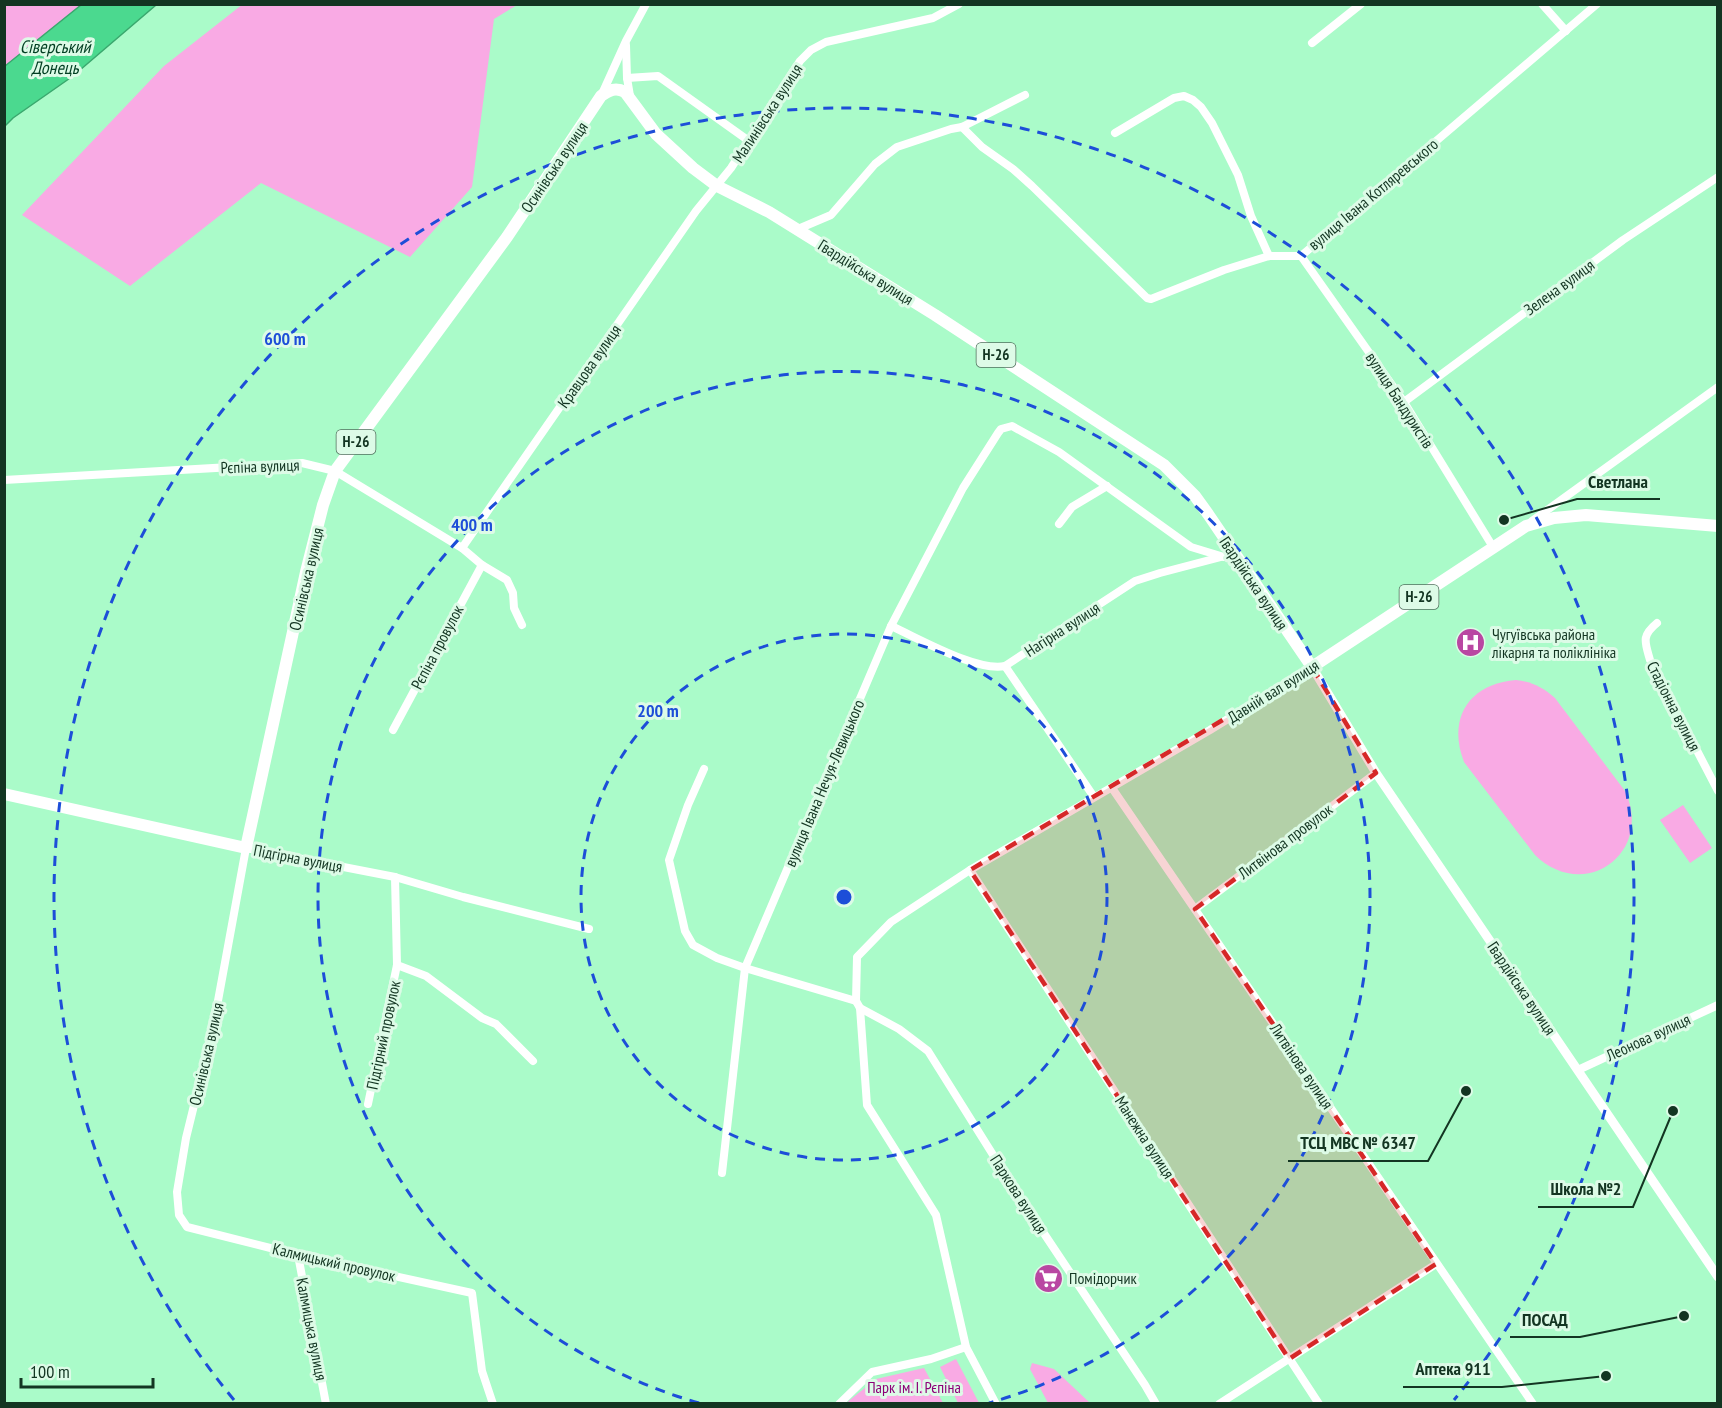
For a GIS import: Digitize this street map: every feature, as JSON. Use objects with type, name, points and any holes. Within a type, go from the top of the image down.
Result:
[{"type":"main road","points":[[601,96],[620,89],[630,97]]},
{"type":"main road","name":"Осинівська вулиця","points":[[246,848],[309,561],[323,505],[335,471],[507,237],[601,96]]},
{"type":"main road","name":"Гвардійська вулиця","points":[[630,97],[656,134],[693,168],[717,186],[798,229],[935,315],[1147,452],[1172,472],[1195,496],[1229,556],[1312,667]]},
{"type":"main road","name":"Н-26","points":[[1526,526],[1554,518],[1586,515],[1718,526]]},
{"type":"main road","name":"Давній вал вулиця","points":[[1312,667],[1526,526]]},
{"type":"main road","name":"Підгірна вулиця","points":[[4,794],[246,848]]},
{"type":"street","name":"Осинівська вулиця","points":[[601,96],[646,4]]},
{"type":"street","name":"Малинівська вулиця","points":[[717,186],[800,61],[811,50],[826,42],[933,18],[959,4]]},
{"type":"street","points":[[1312,43],[1361,4]]},
{"type":"street","points":[[1542,4],[1566,31]]},
{"type":"street","name":"вулиця Івана Котляревського","points":[[962,127],[982,147],[1032,186],[1151,300],[1224,270],[1269,256],[1301,256],[1597,4]]},
{"type":"street","points":[[626,41],[630,97]]},
{"type":"street","points":[[627,78],[658,76],[749,141]]},
{"type":"street","points":[[798,229],[831,215],[875,164],[897,147],[962,127],[1025,95]]},
{"type":"street","points":[[1115,133],[1174,98],[1184,96],[1202,107],[1238,175],[1251,216],[1269,256]]},
{"type":"street","name":"Зелена вулиця","points":[[1404,402],[1623,240],[1718,177]]},
{"type":"street","name":"Кравцова вулиця","points":[[462,548],[690,221],[717,186]]},
{"type":"street","name":"вулиця Бандуристів","points":[[1301,256],[1404,402],[1493,548]]},
{"type":"street","name":"Давній вал вулиця","points":[[1526,526],[1718,387]]},
{"type":"street","name":"вулиця Івана Нечуя-Левицького","points":[[722,1173],[745,968],[891,626],[963,488],[983,454],[1002,429],[1012,426],[1059,452],[1107,486]]},
{"type":"street","name":"Рєпіна вулиця","points":[[4,480],[302,463],[335,471],[462,548],[482,565],[510,583],[514,608],[522,625]]},
{"type":"street","points":[[1059,524],[1072,507],[1107,486],[1191,547],[1229,556]]},
{"type":"street","name":"Нагірна вулиця","points":[[891,626],[977,665],[995,668],[1005,666],[1135,581],[1229,556]]},
{"type":"street","name":"Рєпіна провулок","points":[[393,730],[482,565]]},
{"type":"street","name":"Стадіонна вулиця","points":[[1657,623],[1647,631],[1645,639],[1650,660],[1718,791]]},
{"type":"street","points":[[1005,666],[1094,797]]},
{"type":"street","name":"Давній вал вулиця","points":[[996,1404],[966,1347],[936,1215],[867,1105],[858,1004],[857,957],[891,922],[970,870],[1112,788],[1312,667]]},
{"type":"street","name":"Гвардійська вулиця","points":[[1312,667],[1376,773],[1718,1277]]},
{"type":"street","name":"Паркова вулиця","points":[[704,770],[688,805],[669,860],[686,931],[693,945],[717,958],[858,1004],[899,1029],[928,1051],[1015,1190],[1145,1384],[1156,1404]]},
{"type":"street","name":"Литвінова провулок","points":[[1195,909],[1376,773]]},
{"type":"street","name":"Литвінова вулиця","points":[[1112,788],[1533,1404]]},
{"type":"street","name":"Осинівська вулиця","points":[[196,1230],[187,1227],[179,1215],[177,1192],[186,1138],[213,1028],[246,848]]},
{"type":"street","name":"Підгірна вулиця","points":[[246,848],[395,877],[589,929]]},
{"type":"street","name":"Манежна вулиця","points":[[970,870],[1319,1404]]},
{"type":"street","name":"Підгірний провулок","points":[[368,1104],[398,965],[395,877]]},
{"type":"street","name":"Підгірний провулок","points":[[398,965],[426,976],[482,1018],[496,1024],[533,1061]]},
{"type":"street","name":"Леонова вулиця","points":[[1578,1070],[1718,1005]]},
{"type":"street","name":"Калмицький провулок","points":[[196,1230],[472,1293],[482,1371],[493,1404]]},
{"type":"street","name":"Калмицька вулиця","points":[[298,1255],[326,1404]]},
{"type":"street","points":[[1218,1404],[1436,1264]]},
{"type":"street","points":[[839,1404],[872,1372],[931,1359],[966,1347]]},
{"type":"highlighted area","points":[[1312,667],[1376,773],[1195,909],[1436,1264],[1289,1359],[970,870]]},
{"type":"green space","points":[[243,4],[517,5],[494,19],[472,187],[410,257],[261,183],[130,286],[22,215],[164,66]]},
{"type":"green space","points":[[5,5],[81,5],[5,66]]},
{"type":"green space","points":[[1516,680],[1537,686],[1555,698],[1625,791],[1631,814],[1630,834],[1622,851],[1609,864],[1593,872],[1574,874],[1554,869],[1535,855],[1464,762],[1459,746],[1458,731],[1466,706],[1474,696],[1486,688]]},
{"type":"green space","points":[[1683,805],[1712,848],[1690,863],[1660,820]]},
{"type":"green space","points":[[956,1359],[979,1403],[958,1403],[940,1367]]},
{"type":"green space","points":[[1032,1363],[1054,1369],[1090,1403],[1048,1403],[1030,1369]]},
{"type":"green space","name":"Парк ім. І. Рєпіна","points":[[924,1368],[943,1403],[845,1404],[876,1379]]},
{"type":"water","name":"Сіверський Донець","points":[[81,5],[156,5],[73,76],[5,126],[5,66]]},
{"type":"place","name":"Светлана","points":[[1504,520]]},
{"type":"place","name":"Чугуївська района лікарня та поліклініка","points":[[1471,643]]},
{"type":"place","name":"ТСЦ МВС № 6347","points":[[1466,1091]]},
{"type":"place","name":"Школа №2","points":[[1673,1111]]},
{"type":"place","name":"Помідорчик","points":[[1048,1278]]},
{"type":"place","name":"ПОСАД","points":[[1684,1316]]},
{"type":"place","name":"Аптека 911","points":[[1606,1376]]}]
